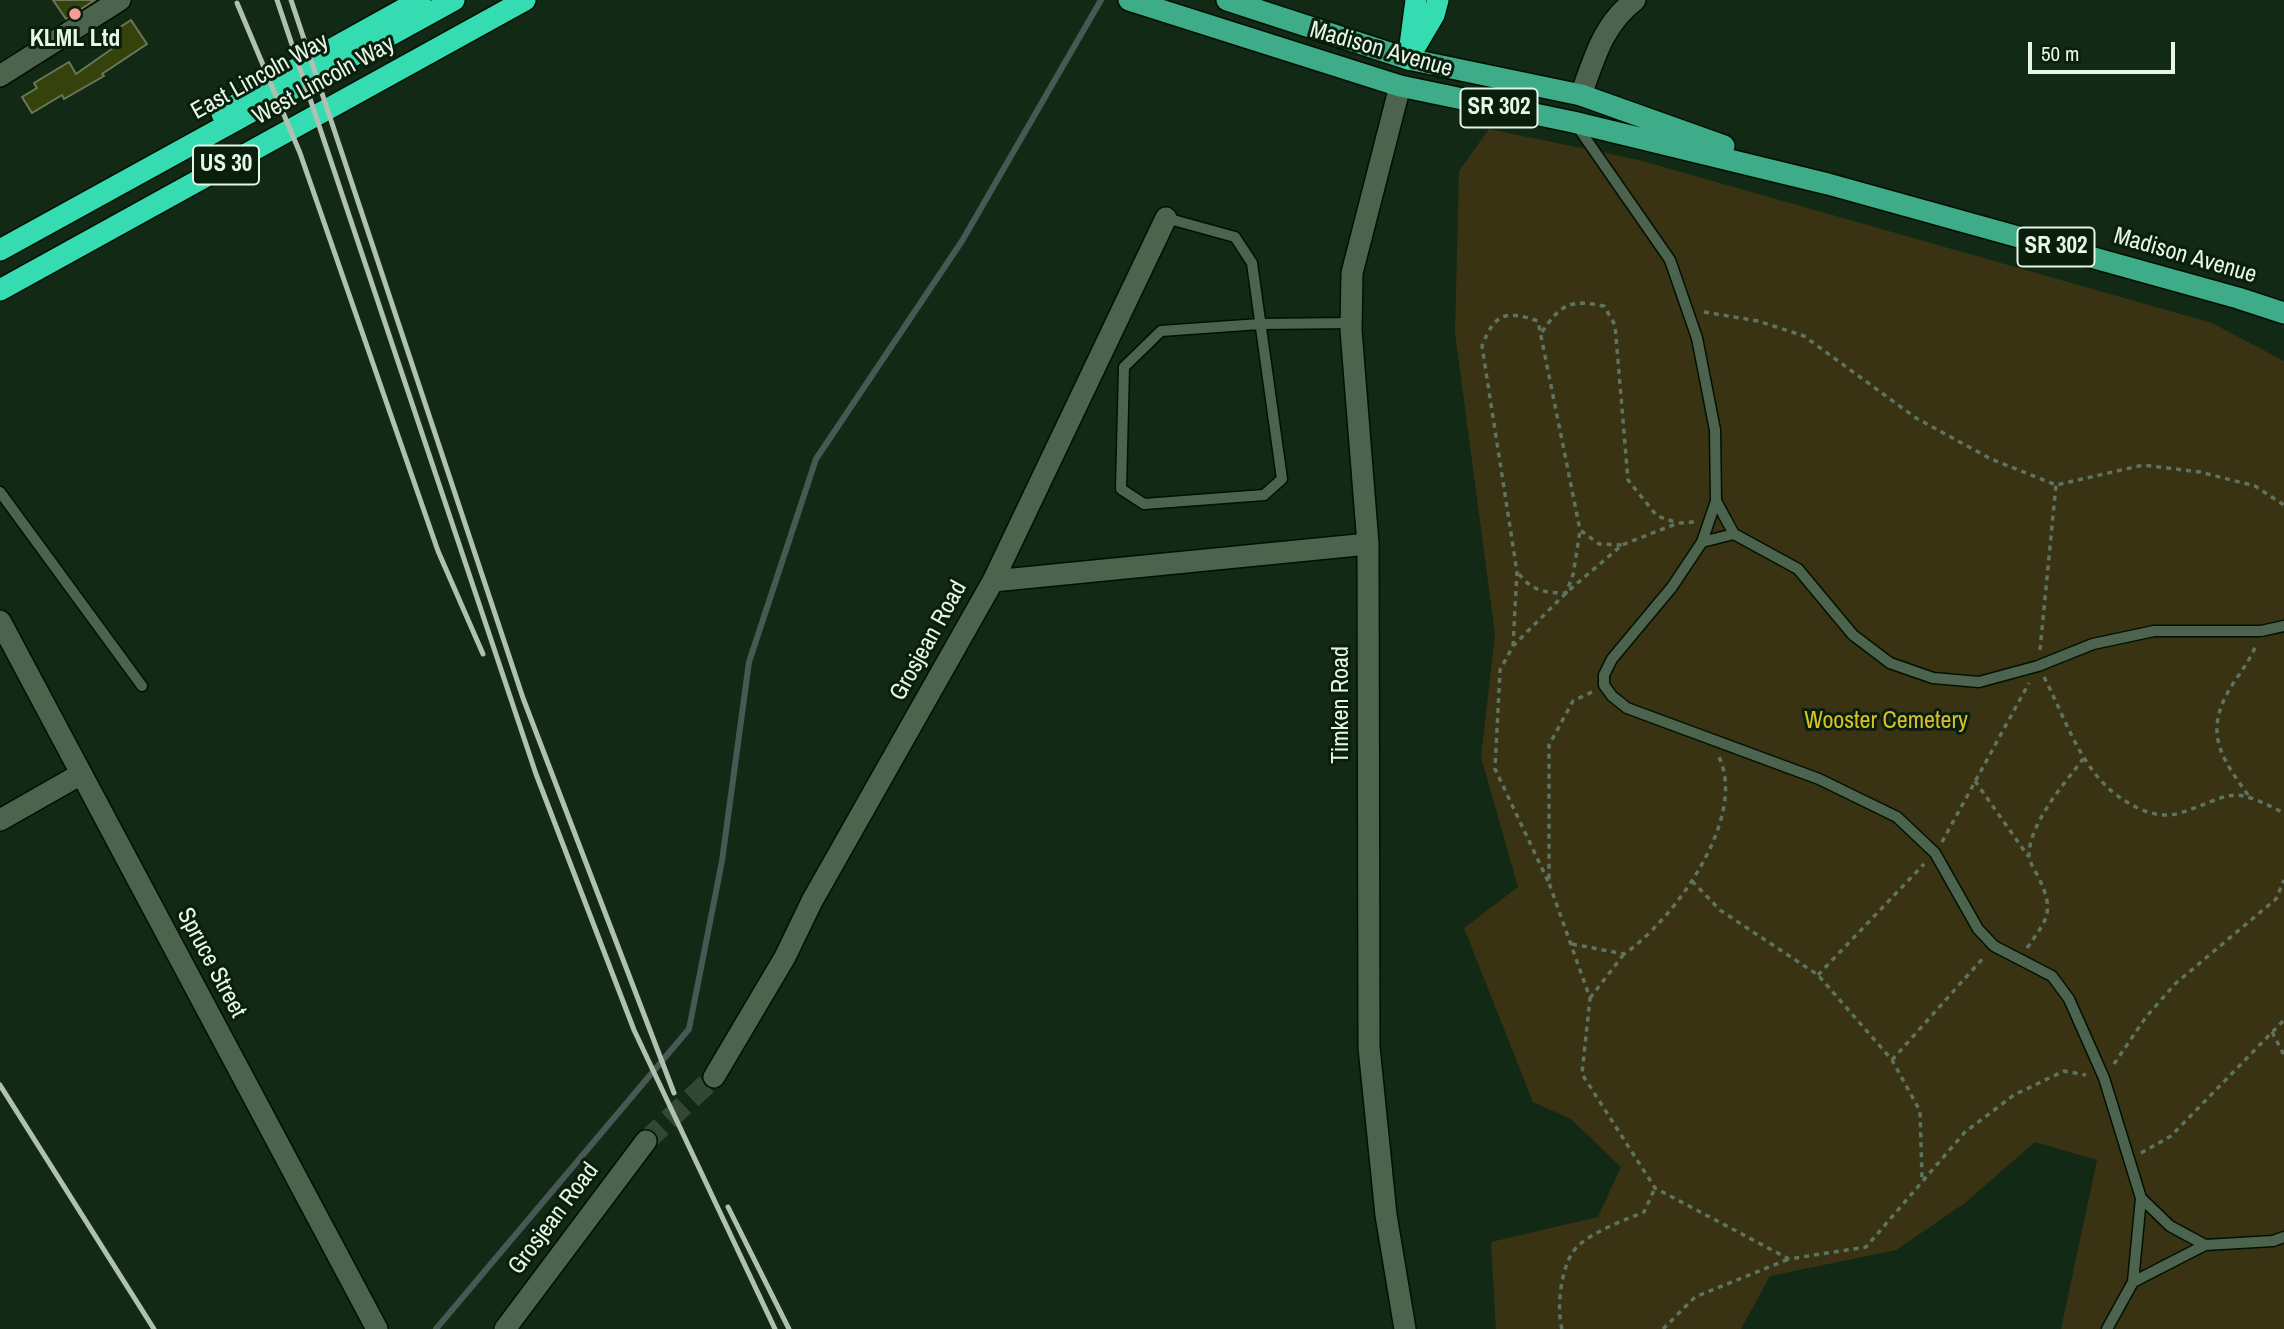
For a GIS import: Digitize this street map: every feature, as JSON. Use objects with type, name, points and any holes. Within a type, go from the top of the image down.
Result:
[{"type":"highway","points":[[91,200],[258,90],[420,0]]},
{"type":"highway","name":"East Lincoln Way","points":[[91,200],[454,0]]},
{"type":"highway","name":"West Lincoln Way","points":[[0,290],[525,0]]},
{"type":"highway","points":[[1408,59],[1416,0]]},
{"type":"highway","points":[[1408,59],[1434,16],[1438,0]]},
{"type":"highway","name":"US 30","points":[[0,250],[91,200]]},
{"type":"main road","name":"Madison Avenue","points":[[1129,0],[1400,86],[1573,122],[1828,184],[2284,313]]},
{"type":"main road","name":"Madison Avenue","points":[[1227,0],[1408,59],[1581,95],[1828,184]]},
{"type":"main road","points":[[1400,86],[1408,59]]},
{"type":"street","points":[[0,76],[120,0]]},
{"type":"street","points":[[1581,95],[1602,37],[1615,17],[1635,0]]},
{"type":"street","name":"Timken Road","points":[[1400,86],[1354,260],[1352,323],[1368,544],[1369,1047],[1386,1215],[1405,1329]]},
{"type":"street","name":"Grosjean Road","points":[[714,1077],[785,957],[812,901],[993,581],[1166,218]]},
{"type":"street","points":[[993,581],[1368,544]]},
{"type":"street","name":"Spruce Street","points":[[0,621],[377,1329]]},
{"type":"street","points":[[0,820],[81,774]]},
{"type":"street","name":"Grosjean Road","points":[[505,1329],[646,1141]]},
{"type":"lane","points":[[1573,122],[1670,260],[1697,338],[1715,430],[1716,501],[1702,542],[1672,587],[1612,659],[1604,675],[1604,685],[1612,696],[1627,708],[1819,779],[1897,817],[1935,853],[1978,929],[1994,946],[2052,976],[2069,999],[2104,1078],[2141,1198],[2133,1282],[2107,1329]]},
{"type":"lane","points":[[1166,218],[1235,237],[1252,263],[1260,324],[1282,479],[1264,495],[1144,504],[1121,489],[1124,367],[1161,331],[1260,324],[1352,323]]},
{"type":"lane","points":[[0,492],[142,686]]},
{"type":"lane","points":[[1716,501],[1734,534],[1798,569],[1853,635],[1890,663],[1933,678],[1979,682],[2038,666],[2093,644],[2154,631],[2262,631],[2284,626]]},
{"type":"lane","points":[[1702,542],[1734,534]]},
{"type":"lane","points":[[2141,1198],[2170,1226],[2205,1245]]},
{"type":"lane","points":[[2133,1282],[2205,1245],[2273,1241],[2284,1237]]},
{"type":"path","points":[[1542,332],[1555,312],[1578,300],[1604,306],[1615,325],[1628,480],[1657,516],[1678,523]]},
{"type":"path","points":[[1687,309],[1758,321],[1804,336],[1916,418],[1991,459],[2056,485],[2143,466],[2200,472],[2255,486],[2284,505]]},
{"type":"path","points":[[1513,646],[1517,572],[1482,346],[1490,326],[1499,317],[1518,314],[1538,321],[1542,332],[1580,530],[1573,575],[1566,593]]},
{"type":"path","points":[[1818,975],[1935,853],[2038,666],[2056,485]]},
{"type":"path","points":[[1709,520],[1678,523],[1622,545],[1566,593],[1513,646],[1500,670],[1495,769],[1549,883],[1590,998],[1582,1074],[1655,1188],[1789,1259]]},
{"type":"path","points":[[1580,530],[1599,544],[1622,545]]},
{"type":"path","points":[[1517,572],[1529,586],[1545,593],[1566,593]]},
{"type":"path","points":[[2248,795],[2221,758],[2215,726],[2227,693],[2250,660],[2262,631]]},
{"type":"path","points":[[2038,666],[2083,759],[2100,782],[2120,799],[2148,813],[2176,815],[2225,794],[2248,795],[2284,813]]},
{"type":"path","points":[[1549,883],[1549,745],[1573,701],[1604,685]]},
{"type":"path","points":[[1590,998],[1624,954],[1639,944],[1692,881],[1721,825],[1727,772],[1711,739]]},
{"type":"path","points":[[2029,858],[2046,809],[2083,759]]},
{"type":"path","points":[[1975,781],[2029,858],[2049,899],[2048,918],[2019,958]]},
{"type":"path","points":[[1663,1329],[1695,1297],[1789,1259],[1866,1247],[1922,1178],[1965,1132],[2014,1095],[2064,1071],[2104,1078],[2146,1017],[2176,983],[2276,899],[2284,880]]},
{"type":"path","points":[[1692,881],[1720,910],[1818,975],[1892,1060],[1920,1111],[1922,1178]]},
{"type":"path","points":[[1571,944],[1624,954]]},
{"type":"path","points":[[1892,1060],[1994,946]]},
{"type":"path","points":[[2128,1156],[2149,1150],[2171,1136],[2284,1020]]},
{"type":"path","points":[[2272,1032],[2284,1055]]},
{"type":"path","points":[[1562,1329],[1557,1314],[1563,1278],[1577,1247],[1611,1226],[1644,1212],[1655,1188]]},
{"type":"green space","name":"Wooster Cemetery","points":[[1489,129],[1639,160],[2212,323],[2284,361],[2284,1329],[2061,1329],[2097,1160],[2035,1142],[1965,1203],[1896,1250],[1770,1276],[1741,1329],[1496,1329],[1491,1242],[1598,1217],[1621,1167],[1571,1119],[1533,1102],[1464,928],[1518,887],[1481,757],[1495,634],[1455,333],[1459,171]]},
{"type":"building","points":[[53,0],[95,0],[66,19]]},
{"type":"building","points":[[131,20],[147,44],[102,74],[104,76],[64,99],[62,95],[32,113],[22,97],[37,88],[34,83],[69,62],[76,74],[116,46],[108,35]]},
{"type":"waterway","points":[[436,1329],[689,1029],[722,861],[749,662],[816,459],[962,241],[1101,0]]},
{"type":"tunnel","points":[[646,1141],[714,1077]]},
{"type":"railway","points":[[277,0],[536,774],[634,1030],[775,1329]]},
{"type":"railway","points":[[291,0],[523,698],[674,1093]]},
{"type":"railway","points":[[237,3],[300,153],[438,551],[483,654]]},
{"type":"railway","points":[[0,1085],[154,1329]]},
{"type":"railway","points":[[728,1207],[789,1329]]},
{"type":"place","name":"KLML Ltd","points":[[75,14]]}]
